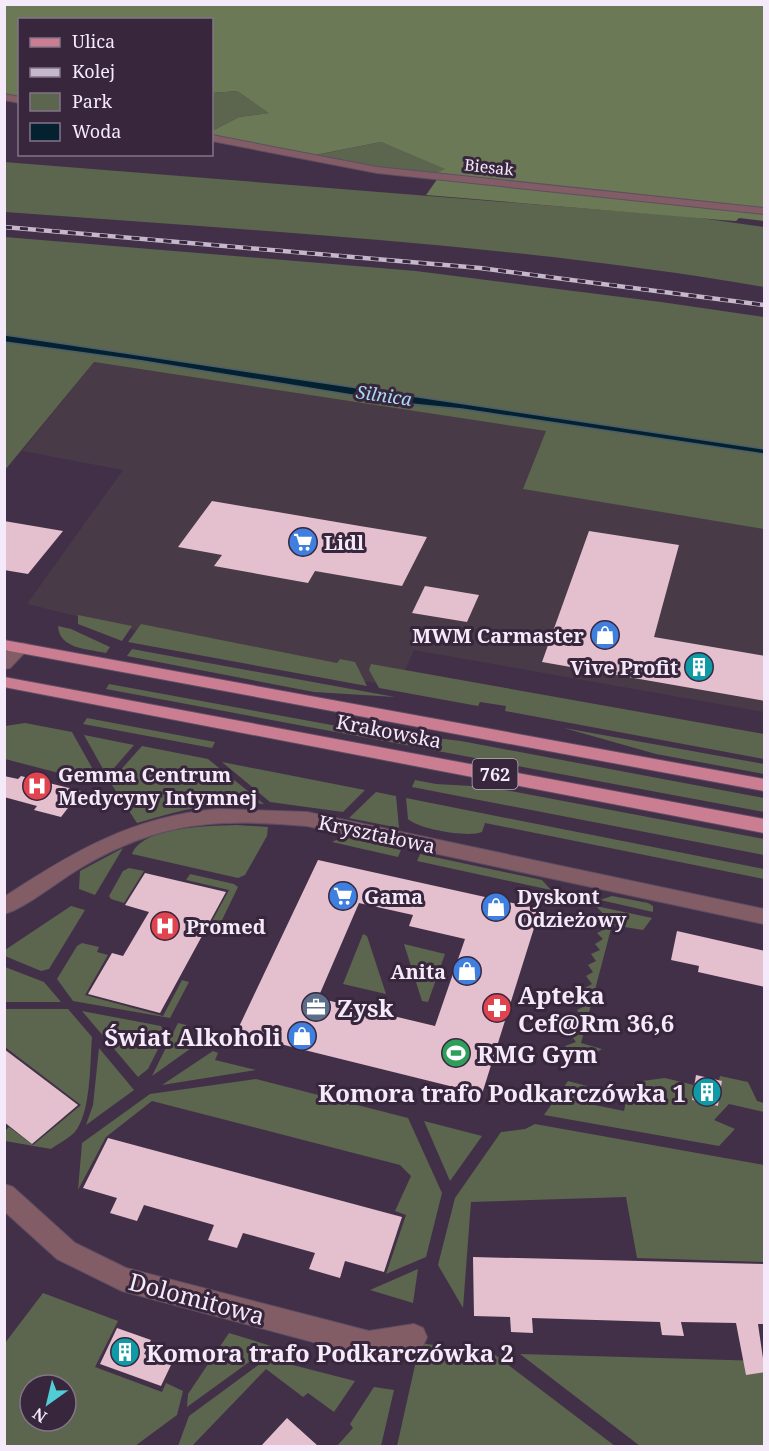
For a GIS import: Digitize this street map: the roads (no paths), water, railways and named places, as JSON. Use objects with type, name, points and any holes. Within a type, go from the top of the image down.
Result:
[{"type":"main road","name":"Krakowska","points":[[13,646],[765,785]]},
{"type":"main road","name":"Krakowska","points":[[4,682],[765,825]]},
{"type":"street","name":"Biesak","points":[[213,138],[376,170],[765,211]]},
{"type":"street","points":[[4,664],[13,646]]},
{"type":"street","name":"Kryształowa","points":[[4,907],[86,855],[133,833],[202,817],[257,814],[308,819],[765,917]]},
{"type":"street","name":"Dolomitowa","points":[[4,1195],[66,1251],[122,1279],[369,1344],[414,1337]]},
{"type":"water","name":"Silnica","points":[[5,335],[764,449],[764,454],[462,409],[401,403],[143,361],[5,342]]},
{"type":"railway","points":[[4,227],[480,268],[764,305]]},
{"type":"place","name":"Lidl","points":[[303,542]]},
{"type":"place","name":"MWM Carmaster","points":[[605,635]]},
{"type":"place","name":"Vive Profit","points":[[699,667]]},
{"type":"place","name":"Gemma Centrum Medycyny Intymnej","points":[[37,786]]},
{"type":"place","name":"Gama","points":[[343,896]]},
{"type":"place","name":"Dyskont Odzieżowy","points":[[496,907]]},
{"type":"place","name":"Promed","points":[[165,926]]},
{"type":"place","name":"Anita","points":[[467,971]]},
{"type":"place","name":"Zysk","points":[[316,1007]]},
{"type":"place","name":"Apteka Cef@Rm 36,6","points":[[497,1008]]},
{"type":"place","name":"Świat Alkoholi","points":[[302,1036]]},
{"type":"place","name":"RMG Gym","points":[[456,1053]]},
{"type":"place","name":"Komora trafo Podkarczówka 1","points":[[707,1092]]},
{"type":"place","name":"Komora trafo Podkarczówka 2","points":[[125,1352]]}]
